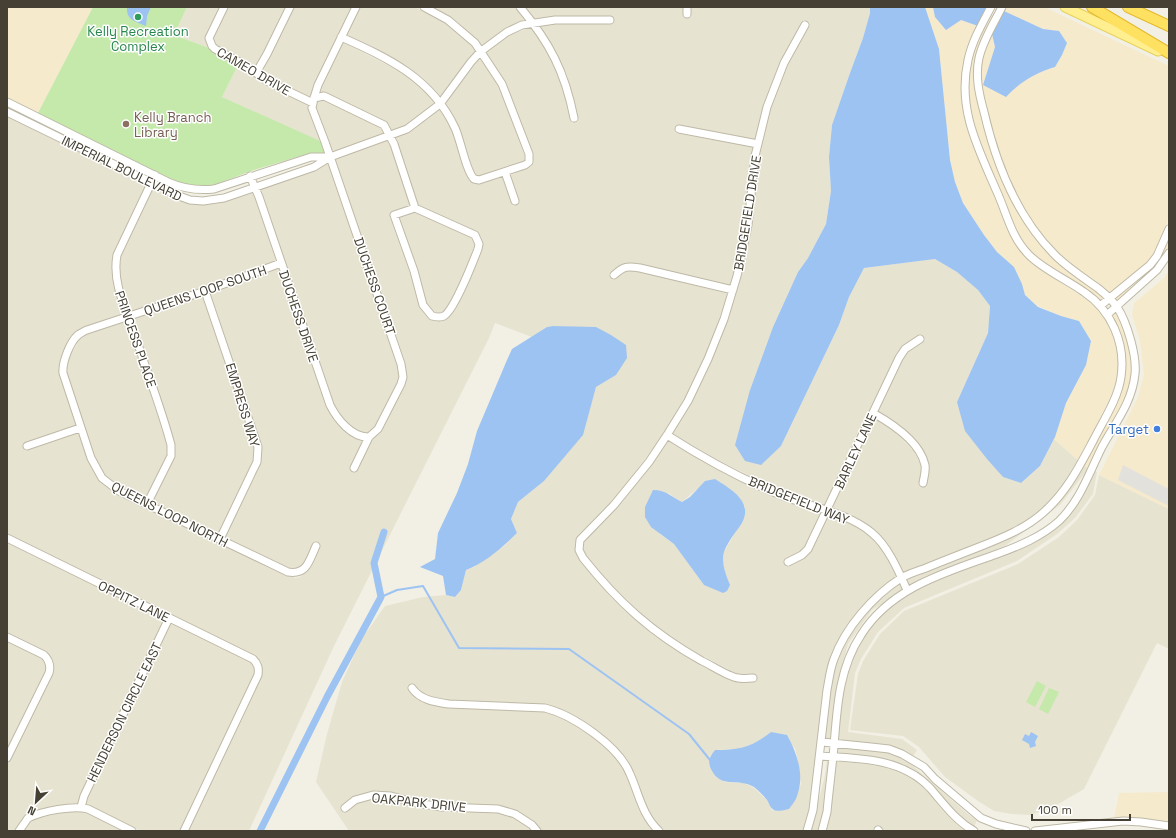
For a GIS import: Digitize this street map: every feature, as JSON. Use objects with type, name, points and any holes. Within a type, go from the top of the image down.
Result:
[{"type":"highway","points":[[1092,7],[1169,53]]},
{"type":"highway","points":[[1128,7],[1169,26]]},
{"type":"main road","points":[[1065,7],[1169,56]]},
{"type":"street","name":"CAMEO DRIVE","points":[[224,7],[211,33],[210,42],[215,49],[248,66],[267,81],[313,100],[324,96],[379,122],[384,125],[390,135]]},
{"type":"street","points":[[256,73],[290,7]]},
{"type":"street","points":[[313,100],[318,85],[356,7]]},
{"type":"street","points":[[341,37],[389,60],[406,70],[435,95],[457,131],[472,178],[479,180],[525,165],[529,162],[529,154],[502,84],[475,43],[456,25],[424,7]]},
{"type":"street","points":[[520,7],[534,23],[559,65],[564,77],[574,118]]},
{"type":"street","points":[[807,831],[813,810],[827,690],[834,658],[843,640],[870,604],[902,578],[1016,531],[1045,512],[1063,492],[1078,470],[1116,393],[1121,377],[1122,358],[1120,344],[1108,314],[1094,299],[1082,290],[1035,261],[1021,246],[1010,228],[998,194],[974,140],[967,116],[965,76],[972,46],[991,7]]},
{"type":"street","points":[[822,831],[833,757],[839,692],[846,666],[853,648],[872,618],[907,590],[927,580],[1022,544],[1040,535],[1058,522],[1073,505],[1083,489],[1105,442],[1121,417],[1132,390],[1135,372],[1131,338],[1117,306],[1099,289],[1061,260],[1031,227],[1006,181],[989,135],[980,99],[977,76],[979,57],[1001,8]]},
{"type":"street","name":"IMPERIAL BOULEVARD","points":[[7,112],[179,196],[190,200],[203,201],[224,198],[314,167],[330,157],[407,129],[440,104],[480,52],[496,39],[522,25],[555,20],[610,20]]},
{"type":"street","name":"BRIDGEFIELD DRIVE","points":[[753,678],[735,678],[684,651],[660,635],[626,607],[612,593],[580,552],[579,546],[582,538],[627,491],[667,435],[705,366],[719,332],[733,290],[748,224],[758,144],[767,107],[784,63],[805,25]]},
{"type":"street","name":"DUCHESS COURT","points":[[313,100],[312,108],[387,319],[402,371],[401,384],[378,429],[369,437],[354,468]]},
{"type":"street","name":"IMPERIAL BOULEVARD","points":[[7,102],[155,176],[178,186],[197,190],[214,189],[311,157],[330,157]]},
{"type":"street","points":[[679,129],[758,144]]},
{"type":"street","points":[[390,135],[415,208],[475,235],[479,244],[473,262],[449,311],[440,317],[432,316],[423,305],[414,271],[394,215],[415,208]]},
{"type":"street","points":[[505,172],[515,201]]},
{"type":"street","name":"PRINCESS PLACE","points":[[148,504],[171,456],[172,446],[116,277],[117,255],[155,176]]},
{"type":"street","name":"DUCHESS DRIVE","points":[[250,176],[330,405],[337,417],[349,429],[361,437],[369,437]]},
{"type":"street","points":[[1100,306],[1150,265],[1157,256],[1169,229]]},
{"type":"street","points":[[1108,314],[1157,270],[1169,253]]},
{"type":"street","name":"QUEENS LOOP SOUTH","points":[[128,316],[281,263]]},
{"type":"street","points":[[614,275],[623,268],[630,266],[733,290]]},
{"type":"street","name":"EMPRESS WAY","points":[[205,290],[258,447],[257,462],[220,539]]},
{"type":"street","name":"QUEENS LOOP NORTH","points":[[128,316],[78,334],[64,360],[63,373],[80,428],[91,458],[102,478],[119,491],[288,572],[297,573],[303,570],[316,546]]},
{"type":"street","name":"BARLEY LANE","points":[[788,562],[802,555],[808,549],[899,358],[905,349],[920,339]]},
{"type":"street","points":[[873,413],[895,427],[916,448],[924,463],[925,470],[923,483]]},
{"type":"street","points":[[27,446],[80,428]]},
{"type":"street","name":"BRIDGEFIELD WAY","points":[[667,435],[703,457],[752,482],[782,496],[853,521],[873,533],[888,552],[907,590]]},
{"type":"street","name":"OPPITZ LANE","points":[[7,538],[253,659],[258,666],[258,676],[184,831]]},
{"type":"street","name":"HENDERSON CIRCLE EAST","points":[[81,807],[84,796],[169,618]]},
{"type":"street","points":[[7,637],[44,655],[49,662],[50,670],[7,758]]},
{"type":"street","points":[[412,688],[417,694],[436,702],[449,704],[544,708],[555,711],[574,720],[611,747],[622,758],[631,774],[644,813],[659,831]]},
{"type":"street","points":[[822,742],[889,749],[902,754],[924,767],[935,779],[981,818],[996,824],[1026,831]]},
{"type":"street","points":[[820,756],[875,760],[890,764],[918,777],[930,788],[959,822],[975,831],[981,818]]},
{"type":"street","name":"OAKPARK DRIVE","points":[[345,808],[355,800],[373,795],[391,796],[416,803],[498,809],[515,814],[532,825],[537,831]]},
{"type":"street","points":[[20,831],[25,821],[32,816],[72,807],[88,809],[132,831]]},
{"type":"street","points":[[1035,831],[1123,821],[1169,826]]},
{"type":"shaded area","points":[[7,7],[93,7],[38,113],[7,98]]},
{"type":"shaded area","points":[[187,7],[221,7],[206,37],[209,48],[174,35]]},
{"type":"shaded area","points":[[228,7],[286,7],[256,68],[217,46],[213,40],[214,34]]},
{"type":"shaded area","points":[[294,7],[352,7],[310,97],[269,78],[261,72]]},
{"type":"shaded area","points":[[360,7],[415,7],[446,23],[462,35],[472,45],[476,52],[440,97],[422,77],[402,63],[346,35]]},
{"type":"shaded area","points":[[432,7],[515,7],[527,21],[506,29],[481,47],[477,40],[458,22]]},
{"type":"shaded area","points":[[525,7],[683,7],[684,18],[691,17],[690,7],[870,7],[870,13],[863,38],[832,125],[829,157],[831,191],[826,224],[808,258],[798,272],[773,327],[750,390],[781,446],[839,325],[849,297],[864,268],[935,259],[957,272],[978,290],[990,306],[988,333],[957,402],[1003,477],[1021,483],[1040,466],[1054,439],[1079,461],[1061,490],[1043,509],[1015,528],[903,573],[890,549],[875,530],[854,517],[831,509],[874,418],[893,430],[913,450],[922,470],[919,486],[926,487],[929,469],[925,455],[909,434],[877,411],[902,359],[907,352],[925,340],[921,334],[903,346],[896,356],[825,506],[784,492],[754,478],[716,459],[672,434],[697,390],[711,361],[735,295],[748,244],[759,156],[765,125],[787,65],[810,23],[804,20],[781,62],[772,84],[764,106],[755,140],[677,126],[675,133],[754,147],[744,224],[731,286],[641,264],[630,263],[621,265],[609,274],[613,280],[624,271],[639,271],[728,294],[705,358],[692,387],[664,433],[624,488],[579,536],[575,546],[576,554],[580,560],[610,596],[624,610],[658,638],[682,654],[734,681],[756,682],[757,675],[737,674],[686,647],[648,621],[605,579],[583,551],[582,546],[584,540],[629,493],[668,440],[750,485],[781,499],[822,513],[805,546],[800,552],[784,560],[786,567],[803,558],[811,550],[828,515],[851,524],[870,536],[885,554],[897,577],[868,601],[856,614],[831,657],[827,672],[810,810],[804,831],[349,831],[316,782],[327,734],[342,682],[361,640],[385,606],[423,597],[446,595],[455,597],[461,590],[466,570],[474,567],[504,546],[517,533],[511,519],[518,502],[544,481],[592,401],[596,387],[616,375],[572,327],[547,327],[532,337],[495,323],[489,338],[334,646],[249,831],[188,831],[261,677],[262,668],[260,661],[254,656],[7,534],[7,116],[147,185],[113,255],[112,278],[124,314],[86,326],[77,331],[71,338],[60,360],[59,374],[76,426],[23,444],[25,451],[78,433],[94,472],[100,480],[117,494],[275,571],[295,578],[300,577],[306,572],[320,544],[315,541],[301,567],[295,569],[278,564],[225,537],[258,470],[261,447],[210,292],[279,268],[327,407],[331,415],[347,432],[363,441],[350,469],[356,472],[371,440],[381,431],[405,384],[406,371],[405,362],[390,317],[334,159],[388,140],[411,205],[393,211],[390,217],[410,273],[420,307],[429,319],[439,321],[445,319],[468,281],[481,251],[481,237],[477,232],[418,205],[395,137],[408,132],[439,109],[448,122],[453,133],[470,180],[474,184],[479,184],[503,177],[513,206],[519,203],[510,175],[532,166],[534,163],[533,158],[505,82],[485,53],[509,35],[532,27],[548,53],[560,79],[572,123],[578,120],[567,75],[554,48],[540,26],[555,24],[613,24],[613,17],[555,17],[535,19]],"holes":[[[697,489],[745,506],[745,516],[724,552],[723,562],[725,572],[704,585],[674,544],[660,534],[669,493],[682,502]],[[771,732],[795,748],[801,784],[789,809],[775,811],[772,810],[767,800],[754,788],[744,783],[725,782],[709,765],[710,756],[715,750],[741,749],[761,740]]]},
{"type":"shaded area","points":[[925,7],[933,7],[935,17],[961,20],[978,26],[965,59],[962,75],[964,117],[971,142],[1012,239],[1032,264],[1091,302],[1105,317],[1117,345],[1118,377],[1113,392],[1079,461],[1054,439],[1066,403],[1086,365],[1091,341],[1079,321],[1061,316],[1038,306],[1025,295],[1014,267],[997,252],[963,203],[955,182],[950,160],[939,49]]},
{"type":"shaded area","points":[[1006,7],[1044,7],[1169,66],[1169,212],[1166,227],[1154,254],[1148,262],[1109,293],[1058,253],[1034,225],[1009,180],[1000,156],[984,98],[980,75],[982,58],[992,34],[995,47],[983,85],[1015,87],[1043,71],[1055,67],[1067,43],[1059,31],[1043,29],[1004,11]]},
{"type":"shaded area","points":[[984,28],[987,29],[976,56],[973,77],[986,137],[1003,183],[1029,229],[1041,245],[1072,275],[1104,298],[1101,301],[1084,287],[1037,258],[1018,235],[1010,217],[1001,192],[977,138],[972,123],[968,100],[971,60]]},
{"type":"shaded area","points":[[342,42],[398,70],[417,83],[435,103],[405,126],[392,131],[380,118],[326,93],[319,93]]},
{"type":"shaded area","points":[[480,58],[499,86],[526,160],[479,177],[476,176],[474,172],[460,130],[445,104]]},
{"type":"shaded area","points":[[238,65],[265,85],[309,105],[321,142],[222,97]]},
{"type":"shaded area","points":[[323,100],[377,125],[385,133],[332,152],[334,151],[331,149],[316,107],[317,101]]},
{"type":"shaded area","points":[[328,162],[398,365],[398,383],[375,427],[368,433],[362,433],[351,426],[336,410],[259,190],[315,171]]},
{"type":"shaded area","points":[[153,188],[189,204],[202,205],[224,201],[253,192],[276,261],[131,312],[121,282],[119,271],[120,256]]},
{"type":"shaded area","points":[[415,212],[472,238],[474,241],[475,249],[462,278],[443,312],[433,313],[426,303],[417,270],[398,217]]},
{"type":"shaded area","points":[[1169,238],[1169,246],[1155,268],[1117,301],[1114,298],[1153,267],[1160,258]]},
{"type":"shaded area","points":[[1169,270],[1169,509],[1099,475],[1138,397],[1144,374],[1140,341],[1132,315],[1134,303],[1164,278]]},
{"type":"shaded area","points":[[203,295],[254,448],[253,461],[219,534],[152,502],[174,458],[175,445],[133,319]]},
{"type":"shaded area","points":[[1116,312],[1127,339],[1132,373],[1129,389],[1124,402],[1088,469],[1084,465],[1120,395],[1125,377],[1124,343],[1112,315]]},
{"type":"shaded area","points":[[126,321],[168,446],[167,455],[146,499],[121,487],[105,475],[94,456],[66,372],[67,361],[81,337],[88,333]]},
{"type":"shaded area","points":[[1084,465],[1088,469],[1060,505],[1005,546],[926,576],[909,585],[907,580],[992,546],[1031,526],[1047,514],[1065,495]]},
{"type":"shaded area","points":[[1123,465],[1169,489],[1169,506],[1118,480]]},
{"type":"shaded area","points":[[1094,471],[1097,472],[1093,494],[1075,518],[1057,534],[1017,561],[904,608],[878,632],[861,659],[855,673],[848,732],[902,739],[917,750],[913,756],[903,750],[889,746],[838,739],[843,692],[849,667],[856,649],[875,621],[898,600],[928,583],[1023,548],[1060,525],[1076,507],[1086,490]]},
{"type":"shaded area","points":[[1099,475],[1169,509],[1169,649],[1157,643],[1084,789],[1055,806],[1031,815],[994,811],[945,777],[919,747],[903,736],[850,730],[858,674],[863,661],[880,634],[904,611],[1018,564],[1059,537],[1077,520],[1095,495]]},
{"type":"shaded area","points":[[7,543],[165,620],[78,803],[72,803],[27,814],[22,819],[16,831],[7,831],[7,763],[53,670],[54,663],[52,658],[46,652],[7,633]]},
{"type":"shaded area","points":[[900,583],[903,589],[872,610],[848,644],[836,691],[830,739],[825,739],[830,690],[837,659],[846,641],[861,619],[872,606]]},
{"type":"shaded area","points":[[171,623],[251,662],[254,665],[255,675],[180,831],[141,831],[85,804]]},
{"type":"shaded area","points":[[7,641],[42,658],[46,667],[45,672],[7,750]]},
{"type":"shaded area","points":[[837,747],[887,753],[900,757],[912,765],[969,815],[977,820],[974,827],[962,819],[920,774],[891,761],[876,757],[836,753]]},
{"type":"shaded area","points":[[827,760],[829,760],[819,831],[811,831],[825,775]]},
{"type":"shaded area","points":[[836,761],[874,764],[907,776],[916,781],[927,791],[957,824],[966,831],[826,831]]},
{"type":"shaded area","points":[[1169,788],[1169,822],[1142,818],[1114,818],[1119,793],[1167,792]]},
{"type":"shaded area","points":[[72,811],[87,813],[123,831],[23,831],[29,821],[33,819]]},
{"type":"green space","points":[[93,7],[187,7],[174,35],[209,48],[213,53],[238,65],[222,97],[318,140],[321,142],[325,153],[310,153],[251,171],[214,185],[186,185],[170,179],[38,113]]},
{"type":"green space","points":[[1037,681],[1046,686],[1035,707],[1026,702]]},
{"type":"green space","points":[[1049,688],[1059,692],[1048,714],[1039,709]]},
{"type":"water","name":"Kelly Recreation Complex","points":[[127,7],[151,7],[147,16],[146,26],[132,20],[128,15]]},
{"type":"water","points":[[870,7],[925,7],[939,49],[950,160],[955,182],[963,203],[997,252],[1014,267],[1022,284],[1025,295],[1038,307],[1079,321],[1091,341],[1086,365],[1066,403],[1055,437],[1040,466],[1021,483],[1003,477],[987,459],[965,431],[957,402],[988,333],[990,306],[978,290],[957,272],[935,259],[864,268],[849,297],[839,325],[781,446],[761,465],[745,461],[735,445],[750,390],[773,327],[798,272],[808,258],[826,224],[831,191],[829,157],[832,125],[863,38],[870,13]]},
{"type":"water","points":[[933,7],[987,7],[978,26],[961,20],[946,30],[935,17]]},
{"type":"water","points":[[1004,11],[1043,29],[1059,31],[1067,43],[1055,67],[1028,79],[1006,97],[983,85],[995,47],[992,34]]},
{"type":"water","points":[[547,327],[596,327],[626,345],[627,358],[616,375],[596,387],[583,435],[544,481],[518,502],[511,519],[517,533],[487,559],[466,570],[461,590],[455,597],[446,595],[443,576],[420,567],[435,559],[438,533],[457,493],[468,464],[477,431],[512,349]]},
{"type":"water","points":[[715,479],[728,487],[740,498],[745,510],[744,518],[740,526],[724,552],[724,565],[730,585],[727,591],[723,593],[704,585],[674,544],[651,527],[645,517],[645,507],[653,490],[665,492],[682,502],[690,497],[705,481]]},
{"type":"water","points":[[771,732],[787,735],[799,764],[800,780],[796,799],[789,809],[781,811],[775,811],[766,798],[754,787],[748,784],[720,779],[715,775],[709,764],[710,757],[715,750],[745,747],[758,741]]},
{"type":"water","points":[[1031,732],[1038,736],[1035,742],[1036,746],[1030,748],[1029,744],[1022,740],[1025,734],[1029,736]]},
{"type":"waterway","points":[[260,831],[327,697],[381,597],[374,563],[384,532]]},
{"type":"waterway","points":[[381,597],[397,590],[423,586],[459,648],[569,649],[689,734],[710,760]]},
{"type":"place","name":"Kelly Recreation Complex","points":[[138,17]]},
{"type":"place","name":"Kelly Branch Library","points":[[126,124]]},
{"type":"place","name":"Target","points":[[1157,429]]}]
